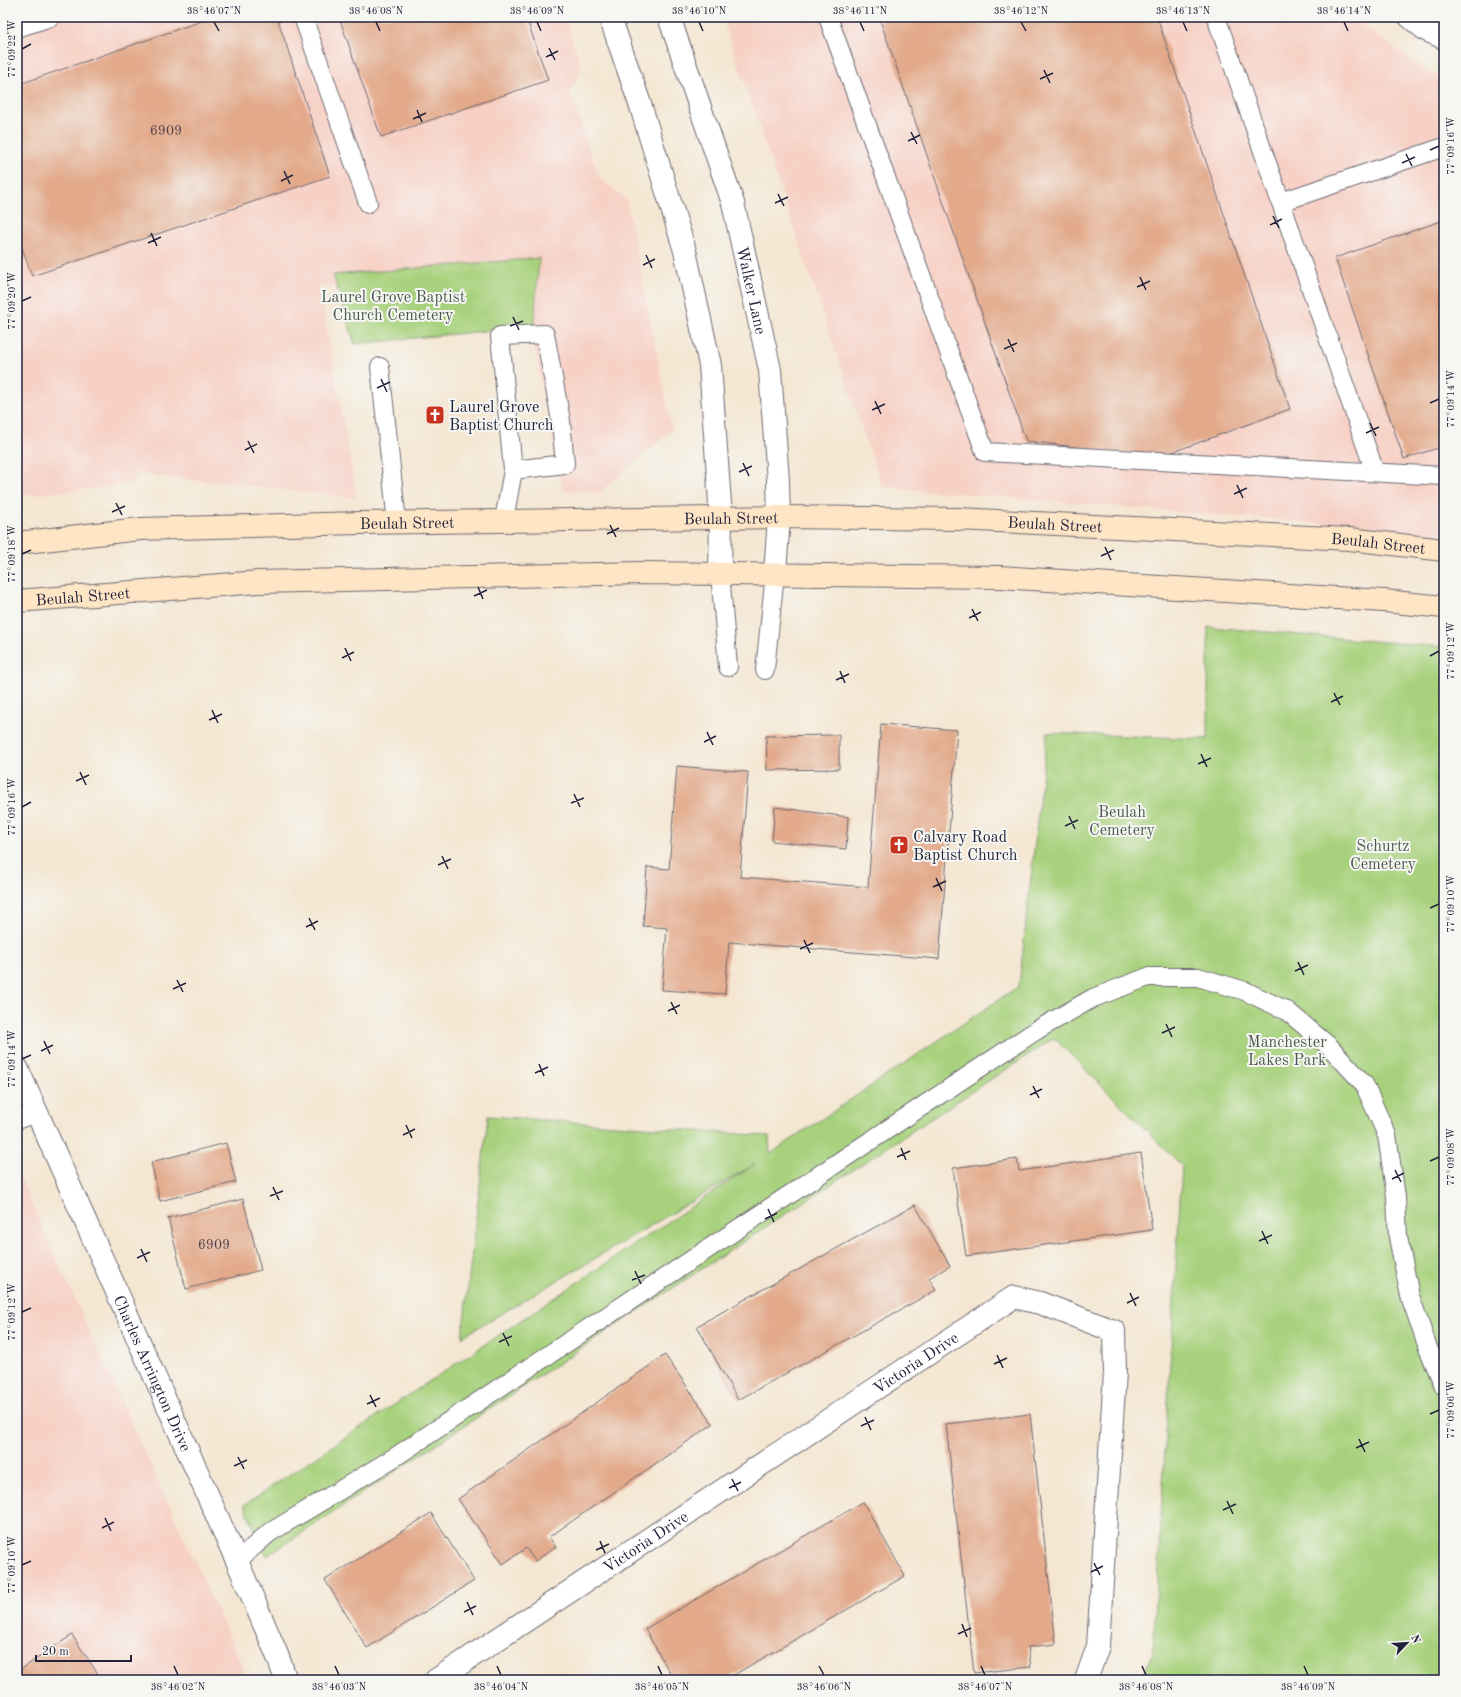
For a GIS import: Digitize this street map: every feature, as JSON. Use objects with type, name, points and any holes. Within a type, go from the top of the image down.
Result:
[{"type":"main road","name":"Beulah Street","points":[[17,543],[140,529],[504,520],[778,517],[958,519],[1349,539],[1444,550]]},
{"type":"main road","name":"Beulah Street","points":[[17,601],[259,582],[641,573],[720,573],[1000,577],[1384,601],[1444,607]]},
{"type":"street","points":[[610,17],[641,108],[685,251],[710,365],[721,517],[720,573]]},
{"type":"street","name":"Walker Lane","points":[[669,17],[733,203],[767,355],[771,378],[778,481],[775,574]]},
{"type":"street","points":[[1410,17],[1426,30],[1444,38]]},
{"type":"street","name":"Charles Arrington Drive","points":[[17,1068],[237,1561],[278,1657],[286,1680]]},
{"type":"street","name":"Victoria Drive","points":[[436,1680],[1014,1297],[1040,1303],[1114,1331],[1115,1372],[1098,1646],[1086,1680]]},
{"type":"lane","points":[[17,28],[51,17]]},
{"type":"lane","points":[[303,17],[368,203]]},
{"type":"lane","points":[[828,17],[985,452],[1444,476]]},
{"type":"lane","points":[[1216,17],[1375,472]]},
{"type":"lane","points":[[1281,202],[1444,147]]},
{"type":"lane","points":[[504,520],[513,470],[500,336],[545,334],[561,421],[565,464],[513,470]]},
{"type":"lane","points":[[380,367],[396,523]]},
{"type":"lane","points":[[720,573],[728,667]]},
{"type":"lane","points":[[765,670],[775,574]]},
{"type":"lane","points":[[237,1561],[269,1533],[395,1457],[1037,1030],[1093,998],[1148,978],[1198,977],[1245,991],[1287,1011],[1330,1047],[1364,1084],[1386,1136],[1396,1197],[1398,1237],[1410,1296],[1428,1348],[1444,1386]]},
{"type":"lane","points":[[17,1120],[37,1112]]},
{"type":"shaded area","points":[[17,17],[565,17],[582,68],[570,93],[599,178],[626,199],[672,430],[599,493],[562,489],[522,286],[319,287],[357,498],[139,474],[128,485],[17,496]]},
{"type":"shaded area","points":[[722,17],[1358,17],[1364,27],[1430,73],[1444,77],[1444,534],[882,487]]},
{"type":"shaded area","points":[[17,1172],[241,1663],[247,1680],[17,1680]]},
{"type":"green space","name":"Laurel Grove Baptist Church Cemetery","points":[[539,258],[534,326],[355,344],[333,275]]},
{"type":"green space","points":[[1208,627],[1444,647],[1444,744],[1442,745],[1444,746],[1444,1680],[1142,1680],[1153,1650],[1182,1166],[1054,1038],[267,1556],[244,1505],[755,1164],[462,1337],[488,1116],[769,1136],[770,1154],[1019,986],[1047,733],[1208,739]]},
{"type":"building","points":[[213,17],[277,17],[330,176],[32,276],[17,234],[17,85]]},
{"type":"building","points":[[339,17],[526,17],[548,80],[381,137]]},
{"type":"building","points":[[879,17],[1157,17],[1290,409],[1159,457],[1026,441]]},
{"type":"building","points":[[1444,220],[1444,446],[1404,459],[1335,258]]},
{"type":"building","points":[[881,724],[957,730],[939,959],[729,942],[725,994],[662,990],[667,928],[643,926],[647,867],[669,869],[677,766],[748,772],[740,877],[868,887]]},
{"type":"building","points":[[839,735],[839,769],[767,770],[766,736]]},
{"type":"building","points":[[775,807],[848,817],[846,849],[772,841]]},
{"type":"building","points":[[226,1143],[236,1182],[160,1201],[151,1162]]},
{"type":"building","points":[[1141,1153],[1152,1230],[966,1256],[953,1168],[1017,1159],[1019,1171]]},
{"type":"building","points":[[243,1199],[261,1270],[186,1289],[168,1218]]},
{"type":"building","points":[[915,1205],[950,1266],[929,1278],[936,1290],[738,1400],[697,1326]]},
{"type":"building","points":[[665,1355],[713,1424],[549,1537],[556,1547],[535,1561],[526,1548],[503,1564],[458,1499]]},
{"type":"building","points":[[1030,1414],[1056,1644],[1028,1647],[1031,1667],[974,1673],[946,1424]]},
{"type":"building","points":[[863,1502],[905,1576],[725,1680],[674,1680],[645,1629]]},
{"type":"building","points":[[431,1513],[474,1581],[367,1648],[325,1580]]},
{"type":"building","points":[[72,1635],[102,1680],[17,1680],[17,1672]]},
{"type":"place","name":"Laurel Grove Baptist Church","points":[[435,415]]},
{"type":"place","name":"Calvary Road Baptist Church","points":[[899,845]]},
{"type":"park label","name":"Beulah Cemetery","points":[[1122,820]]},
{"type":"park label","name":"Schurtz Cemetery","points":[[1383,854]]},
{"type":"park label","name":"Manchester Lakes Park","points":[[1287,1050]]}]
